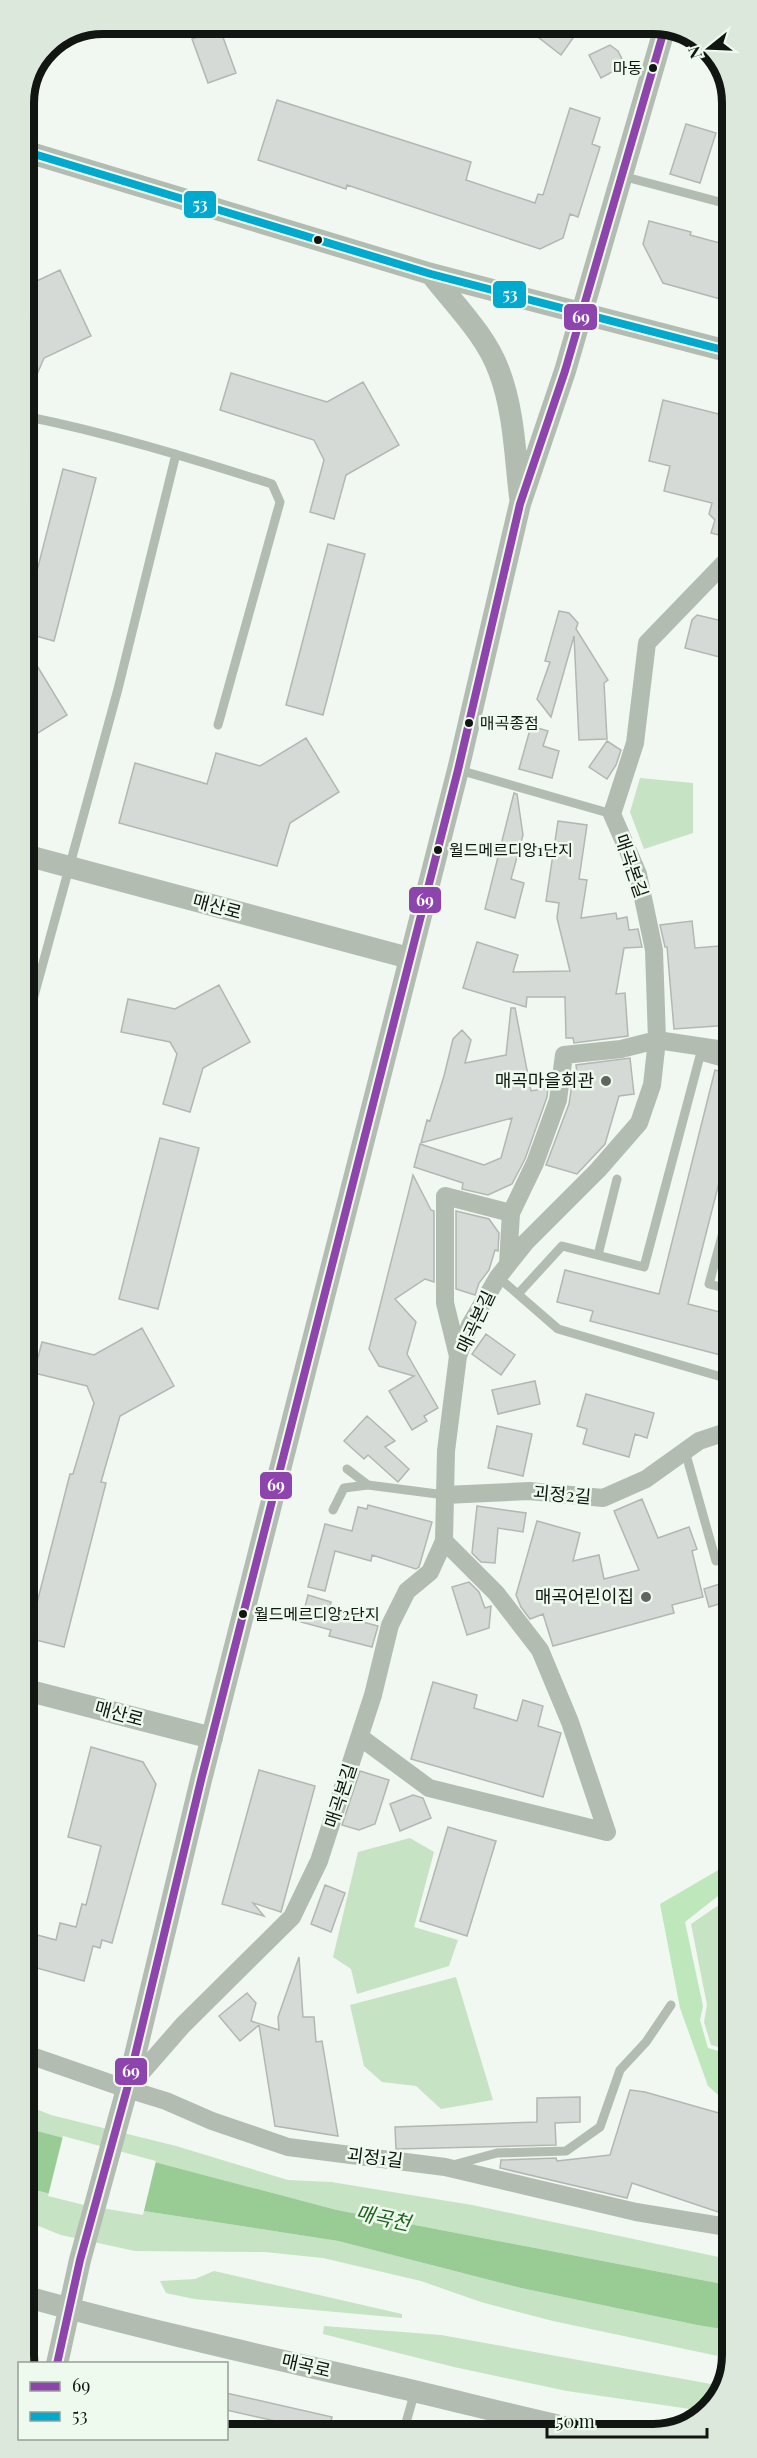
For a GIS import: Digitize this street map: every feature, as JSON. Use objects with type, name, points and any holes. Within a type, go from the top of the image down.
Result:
[{"type":"street","points":[[57,2362],[80,2260],[127,2089],[212,1738],[458,770],[520,504],[565,371],[663,36]]},
{"type":"street","points":[[34,154],[430,274],[722,350]]},
{"type":"street","points":[[430,274],[486,344],[499,369],[509,406],[520,504]]},
{"type":"street","name":"매곡본길","points":[[127,2089],[183,2025],[292,1917],[319,1861],[373,1695],[390,1625],[407,1591],[430,1572],[444,1541],[446,1451],[458,1356],[470,1325],[503,1270],[526,1242],[598,1170],[639,1123],[652,1085],[657,1040],[654,950],[638,874],[612,814],[635,743],[647,643],[722,565]]},
{"type":"street","name":"매산로","points":[[34,858],[409,958]]},
{"type":"street","points":[[503,1270],[511,1213],[535,1163],[558,1100],[564,1055],[621,1049],[657,1040],[722,1050]]},
{"type":"street","points":[[458,1356],[445,1303],[445,1196],[511,1213]]},
{"type":"street","name":"괴정2길","points":[[445,1495],[529,1491],[603,1498],[646,1479],[699,1441],[722,1433]]},
{"type":"street","points":[[360,1737],[429,1788],[607,1832],[570,1722],[540,1650],[496,1593],[444,1541]]},
{"type":"street","name":"매산로","points":[[34,1692],[212,1738]]},
{"type":"street","name":"괴정1길","points":[[34,2057],[166,2101],[212,2121],[288,2147],[445,2167],[636,2212],[722,2226]]},
{"type":"street","name":"매곡로","points":[[34,2299],[549,2424]]},
{"type":"lane","points":[[622,176],[722,203]]},
{"type":"lane","points":[[34,418],[78,426],[272,484],[280,502],[219,725]]},
{"type":"lane","points":[[34,997],[70,868],[176,454]]},
{"type":"lane","points":[[458,770],[612,814]]},
{"type":"lane","points":[[518,1294],[562,1246],[644,1267],[700,1056],[722,1062]]},
{"type":"lane","points":[[598,1255],[617,1179]]},
{"type":"lane","points":[[722,1236],[709,1284],[722,1287]]},
{"type":"lane","points":[[503,1270],[518,1294],[558,1329],[722,1377]]},
{"type":"lane","points":[[685,1451],[716,1561]]},
{"type":"lane","points":[[347,1469],[368,1485]]},
{"type":"lane","points":[[333,1510],[344,1488],[368,1485],[445,1495]]},
{"type":"lane","points":[[445,2167],[497,2153],[566,2151],[600,2127],[620,2070],[646,2042],[671,2005]]},
{"type":"lane","points":[[406,2424],[415,2391]]},
{"type":"shaded area","points":[[640,778],[693,783],[693,833],[644,849],[630,812]]},
{"type":"shaded area","points":[[410,1838],[434,1852],[414,1927],[458,1940],[449,1966],[357,1994],[351,1969],[333,1957],[358,1852]]},
{"type":"shaded area","points":[[722,1868],[722,1893],[685,1922],[703,2006],[700,2020],[708,2048],[722,2052],[722,2098],[708,2086],[680,2008],[660,1904]]},
{"type":"shaded area","points":[[722,1903],[722,2048],[711,2045],[704,2022],[707,2005],[691,1924]]},
{"type":"shaded area","points":[[456,1977],[493,2100],[441,2109],[416,2086],[382,2082],[364,2066],[350,2005]]},
{"type":"shaded area","points":[[34,2108],[51,2115],[176,2146],[288,2180],[331,2182],[472,2205],[722,2258],[722,2284],[337,2210],[34,2130]]},
{"type":"shaded area","points":[[34,2130],[337,2210],[722,2284],[722,2329],[521,2288],[338,2241],[85,2202],[34,2190]]},
{"type":"shaded area","points":[[34,2190],[85,2202],[338,2241],[521,2288],[722,2329],[722,2357],[553,2321],[481,2302],[421,2281],[323,2258],[265,2252],[135,2251],[61,2235],[34,2224]]},
{"type":"shaded area","points":[[214,2271],[402,2314],[402,2318],[194,2299],[166,2293],[160,2281],[195,2279]]},
{"type":"shaded area","points":[[324,2326],[441,2335],[715,2385],[708,2397],[695,2410],[567,2391],[454,2367],[323,2334]]},
{"type":"pier","points":[[63,2136],[156,2161],[143,2215],[48,2196]]},
{"type":"building","points":[[205,34],[222,34],[236,73],[208,83],[192,39]]},
{"type":"building","points":[[540,35],[575,35],[561,55],[538,37]]},
{"type":"building","points":[[610,45],[618,51],[625,65],[601,78],[589,55]]},
{"type":"building","points":[[277,100],[471,162],[466,180],[535,203],[538,194],[543,195],[570,108],[600,118],[592,144],[600,147],[578,217],[570,214],[563,238],[540,249],[347,185],[346,189],[258,160]]},
{"type":"building","points":[[686,124],[716,133],[700,183],[670,174]]},
{"type":"building","points":[[649,221],[691,232],[690,235],[722,244],[722,299],[663,283],[643,244]]},
{"type":"building","points":[[60,270],[91,336],[44,358],[34,382],[34,282]]},
{"type":"building","points":[[231,373],[327,402],[363,382],[399,445],[346,475],[334,519],[310,512],[324,460],[314,440],[220,410]]},
{"type":"building","points":[[663,400],[722,415],[722,536],[711,533],[715,520],[709,514],[712,503],[664,491],[670,466],[649,461]]},
{"type":"building","points":[[63,469],[96,478],[54,641],[34,635],[34,583]]},
{"type":"building","points":[[328,544],[365,554],[323,715],[286,705]]},
{"type":"building","points":[[559,611],[569,613],[578,623],[576,629],[608,680],[604,683],[607,739],[579,740],[574,636],[551,717],[537,699],[550,662],[545,661]]},
{"type":"building","points":[[697,615],[722,621],[722,658],[685,648],[692,620]]},
{"type":"building","points":[[34,661],[67,715],[34,735]]},
{"type":"building","points":[[531,726],[548,731],[543,746],[559,751],[552,778],[519,769]]},
{"type":"building","points":[[306,738],[339,792],[290,823],[277,866],[119,823],[135,763],[207,784],[216,753],[260,766]]},
{"type":"building","points":[[607,741],[621,750],[616,765],[607,779],[589,767]]},
{"type":"building","points":[[514,793],[517,794],[523,835],[511,879],[524,883],[515,918],[485,909]]},
{"type":"building","points":[[558,821],[587,825],[579,879],[587,880],[581,918],[616,913],[617,919],[627,917],[629,930],[638,929],[642,947],[624,948],[616,994],[625,993],[628,1036],[574,1043],[573,1038],[566,1038],[565,997],[527,997],[526,1007],[463,988],[477,942],[518,955],[513,972],[570,971],[557,918],[559,903],[546,901]]},
{"type":"building","points":[[692,921],[695,948],[722,946],[722,1026],[674,1029],[667,947],[665,947],[660,925]]},
{"type":"building","points":[[219,985],[250,1042],[203,1068],[190,1112],[163,1104],[177,1054],[170,1042],[121,1032],[128,999],[175,1009]]},
{"type":"building","points":[[511,1008],[515,1008],[531,1091],[548,1088],[547,1097],[525,1159],[512,1184],[488,1195],[462,1189],[463,1183],[414,1167],[420,1144],[484,1165],[501,1158],[512,1118],[421,1143],[444,1076],[453,1039],[462,1030],[471,1040],[465,1063],[506,1055]]},
{"type":"building","points":[[630,1058],[634,1094],[619,1096],[605,1144],[577,1174],[546,1165],[569,1104],[572,1084],[578,1083],[576,1065]]},
{"type":"building","points":[[715,1070],[722,1072],[722,1171],[688,1304],[722,1312],[722,1355],[590,1321],[593,1311],[557,1302],[565,1270],[659,1294]]},
{"type":"building","points":[[160,1138],[199,1148],[158,1309],[119,1299]]},
{"type":"building","points":[[413,1175],[431,1210],[434,1211],[434,1282],[425,1279],[395,1299],[416,1322],[407,1354],[438,1408],[424,1416],[427,1421],[412,1430],[389,1391],[414,1376],[379,1366],[369,1349]]},
{"type":"building","points":[[456,1211],[489,1219],[499,1233],[498,1251],[495,1250],[489,1270],[479,1283],[475,1295],[456,1289]]},
{"type":"building","points":[[142,1328],[174,1386],[120,1416],[101,1482],[106,1483],[64,1647],[34,1640],[34,1615],[70,1474],[73,1474],[94,1403],[87,1386],[34,1373],[42,1342],[94,1355]]},
{"type":"building","points":[[486,1334],[515,1355],[501,1375],[472,1354]]},
{"type":"building","points":[[535,1381],[540,1404],[498,1414],[492,1390]]},
{"type":"building","points":[[586,1394],[654,1413],[647,1438],[635,1434],[629,1457],[583,1444],[587,1429],[577,1426]]},
{"type":"building","points":[[367,1416],[395,1441],[385,1447],[409,1469],[398,1482],[368,1455],[364,1459],[344,1441]]},
{"type":"building","points":[[497,1426],[532,1434],[523,1476],[488,1468]]},
{"type":"building","points":[[642,1499],[658,1538],[689,1527],[697,1549],[692,1551],[703,1597],[672,1605],[674,1613],[553,1646],[543,1614],[530,1619],[516,1595],[537,1521],[580,1533],[573,1561],[599,1555],[604,1579],[639,1570],[614,1511]]},
{"type":"building","points":[[368,1505],[432,1522],[419,1567],[416,1569],[372,1555],[371,1561],[335,1551],[325,1591],[308,1587],[325,1524],[352,1531],[358,1507],[367,1509]]},
{"type":"building","points":[[477,1506],[526,1513],[523,1532],[498,1528],[495,1563],[481,1562],[472,1553]]},
{"type":"building","points":[[469,1582],[479,1592],[485,1608],[491,1606],[489,1628],[467,1635],[452,1587]]},
{"type":"building","points":[[722,1583],[722,1603],[709,1607],[704,1589]]},
{"type":"building","points":[[308,1595],[331,1602],[329,1613],[378,1626],[372,1647],[329,1636],[331,1630],[301,1622]]},
{"type":"building","points":[[433,1682],[477,1695],[474,1708],[517,1721],[523,1700],[543,1706],[538,1726],[561,1733],[543,1797],[411,1759]]},
{"type":"building","points":[[91,1747],[143,1762],[156,1784],[112,1943],[102,1940],[100,1948],[93,1946],[84,1981],[34,1967],[34,1934],[56,1940],[60,1923],[76,1927],[82,1904],[86,1905],[101,1846],[68,1837]]},
{"type":"building","points":[[259,1770],[315,1786],[281,1912],[253,1903],[264,1916],[222,1904]]},
{"type":"building","points":[[360,1771],[389,1780],[375,1824],[359,1830],[342,1825]]},
{"type":"building","points":[[413,1795],[423,1798],[431,1818],[400,1831],[390,1804]]},
{"type":"building","points":[[448,1827],[496,1841],[467,1936],[420,1921]]},
{"type":"building","points":[[325,1885],[345,1893],[331,1932],[311,1924]]},
{"type":"building","points":[[299,1957],[303,2017],[314,2017],[316,2042],[322,2041],[338,2136],[275,2126],[259,2025],[240,2041],[219,2016],[247,1993],[256,2003],[251,2021],[279,2030],[278,2017]]},
{"type":"building","points":[[630,2090],[645,2092],[722,2114],[722,2213],[632,2183],[627,2198],[500,2168],[501,2160],[556,2158],[557,2161],[610,2155]]},
{"type":"building","points":[[580,2097],[580,2122],[555,2123],[556,2145],[396,2149],[395,2127],[537,2122],[537,2098]]},
{"type":"building","points":[[228,2393],[332,2417],[330,2423],[286,2423],[228,2410]]},
{"type":"transit line","name":"69","points":[[57,2362],[80,2260],[127,2089],[201,1780],[458,770],[520,504],[565,371],[662,36]]},
{"type":"transit line","name":"53","points":[[34,154],[431,274],[722,350]]},
{"type":"place","name":"마동","points":[[653,68]]},
{"type":"place","name":"매곡종점","points":[[469,723]]},
{"type":"place","name":"월드메르디앙1단지","points":[[438,850]]},
{"type":"place","name":"매곡마을회관","points":[[606,1081]]},
{"type":"place","name":"매곡어린이집","points":[[646,1597]]},
{"type":"place","name":"월드메르디앙2단지","points":[[243,1614]]},
{"type":"water label","name":"매곡천","points":[[383,2218]]}]
